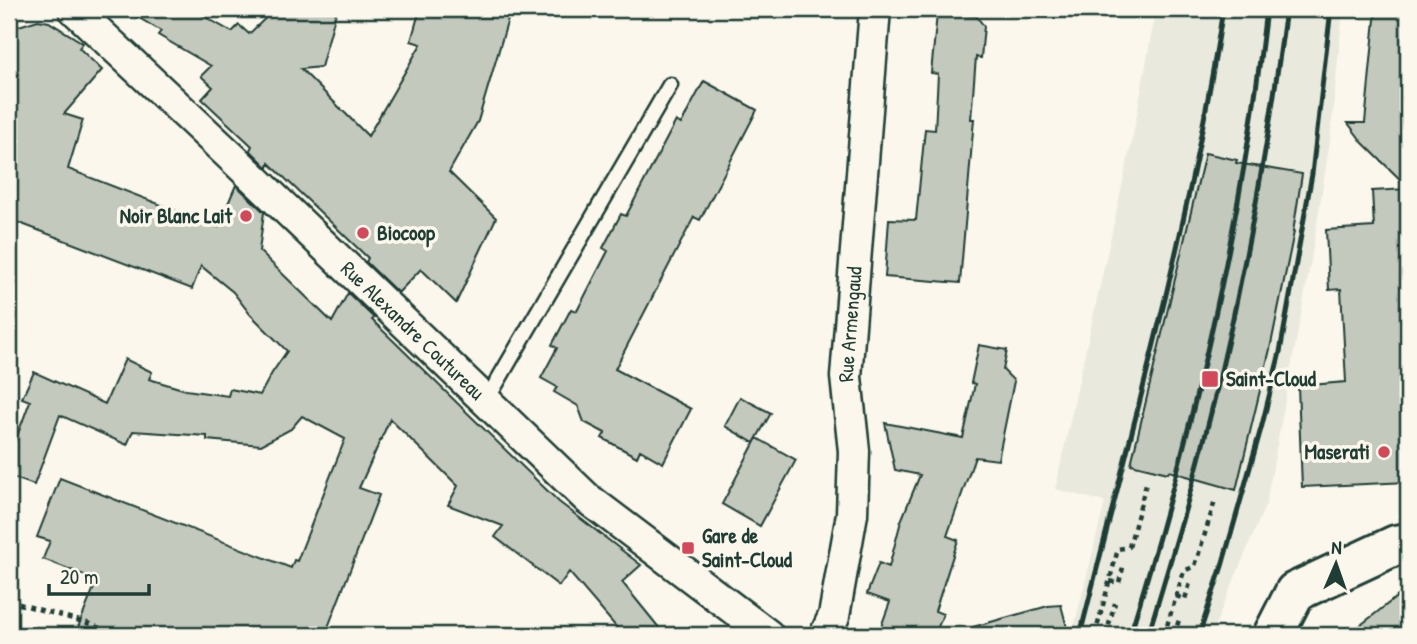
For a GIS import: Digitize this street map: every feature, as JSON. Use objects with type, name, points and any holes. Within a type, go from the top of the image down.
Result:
[{"type":"main road","points":[[1273,635],[1295,592],[1396,545],[1408,542]]},
{"type":"street","name":"Rue Alexandre Coutureau","points":[[74,9],[588,499],[768,635]]},
{"type":"street","name":"Rue Armengaud","points":[[825,635],[834,616],[852,514],[853,451],[846,377],[875,9]]},
{"type":"lane","points":[[486,401],[670,85]]},
{"type":"path","points":[[1095,635],[1118,549],[1129,547],[1146,484]]},
{"type":"path","points":[[1164,635],[1184,571],[1195,566],[1215,501]]},
{"type":"path","points":[[1110,581],[1119,583],[1123,567]]},
{"type":"path","points":[[1176,596],[1185,599],[1190,583]]},
{"type":"path","points":[[9,601],[87,623],[118,635]]},
{"type":"path","points":[[1106,635],[1115,603]]},
{"type":"path","points":[[1174,635],[1179,620]]},
{"type":"shaded area","points":[[1156,9],[1343,9],[1330,141],[1266,504],[1211,635],[1072,635],[1105,502],[1055,489],[1132,141]]},
{"type":"building","points":[[124,9],[191,9],[232,32],[239,25],[249,34],[275,9],[337,9],[321,67],[301,69],[368,136],[421,44],[411,41],[420,9],[511,9],[478,121],[449,172],[496,218],[456,303],[421,269],[398,293],[366,262],[368,258],[269,163],[268,168],[250,150],[252,146],[202,99],[213,87],[201,76],[211,66],[158,35],[161,31]]},
{"type":"building","points":[[1376,9],[1408,9],[1408,187],[1363,143],[1348,123],[1365,123]]},
{"type":"building","points":[[937,14],[976,16],[984,26],[981,58],[976,57],[971,119],[974,119],[960,283],[885,277],[889,219],[916,220],[925,129],[935,130],[938,74],[931,73]]},
{"type":"building","points":[[38,20],[49,22],[83,43],[79,48],[102,70],[64,114],[83,120],[68,169],[218,227],[236,185],[264,212],[259,251],[332,322],[348,293],[374,318],[372,320],[559,502],[641,565],[622,582],[665,635],[623,635],[569,572],[559,586],[495,537],[503,526],[448,505],[458,486],[390,419],[359,488],[379,495],[325,635],[75,635],[97,580],[43,559],[50,541],[37,537],[60,478],[291,568],[294,560],[297,561],[345,439],[302,416],[291,429],[261,445],[207,440],[207,436],[133,431],[127,445],[60,415],[34,485],[9,476],[9,458],[30,401],[22,398],[34,372],[105,404],[125,359],[152,372],[149,379],[186,390],[228,396],[230,389],[260,395],[287,351],[250,314],[233,292],[201,266],[192,289],[9,219],[9,29]]},
{"type":"building","points":[[704,81],[757,110],[700,220],[694,217],[615,369],[691,409],[663,463],[640,450],[637,457],[602,438],[605,433],[584,422],[578,406],[554,392],[557,387],[541,378],[557,348],[552,345],[571,309],[577,311],[608,251],[603,248],[621,214],[626,216],[676,121],[681,124]]},
{"type":"building","points":[[1205,153],[1237,160],[1236,163],[1302,174],[1294,232],[1270,349],[1236,490],[1169,471],[1168,473],[1131,464]]},
{"type":"building","points":[[1408,189],[1408,276],[1401,277],[1408,396],[1408,482],[1302,487],[1298,386],[1346,382],[1341,289],[1329,290],[1326,230],[1374,227],[1372,191]]},
{"type":"building","points":[[979,345],[1007,350],[1003,370],[1014,381],[998,460],[975,457],[947,536],[958,540],[935,611],[943,614],[935,635],[878,635],[890,602],[867,594],[879,563],[889,567],[901,521],[920,475],[895,470],[885,423],[963,438],[975,384],[971,383]]},
{"type":"building","points":[[740,397],[771,413],[754,443],[725,426]]},
{"type":"building","points":[[757,438],[796,460],[760,526],[722,504]]},
{"type":"building","points":[[1408,588],[1408,635],[1348,635]]},
{"type":"building","points":[[1061,605],[1069,635],[974,635],[973,627],[1048,606]]},
{"type":"railway","points":[[1080,635],[1177,246],[1210,88],[1223,9]]},
{"type":"railway","points":[[1130,635],[1175,481],[1213,325],[1244,168],[1266,9]]},
{"type":"railway","points":[[1148,635],[1195,476],[1230,334],[1257,195],[1286,9]]},
{"type":"railway","points":[[1199,635],[1222,566],[1280,352],[1312,174],[1331,9]]},
{"type":"place","name":"Noir Blanc Lait","points":[[246,216]]},
{"type":"place","name":"Biocoop","points":[[363,233]]},
{"type":"place","name":"Saint-Cloud","points":[[1210,379]]},
{"type":"place","name":"Maserati","points":[[1384,452]]},
{"type":"place","name":"Gare de Saint-Cloud","points":[[688,548]]}]
